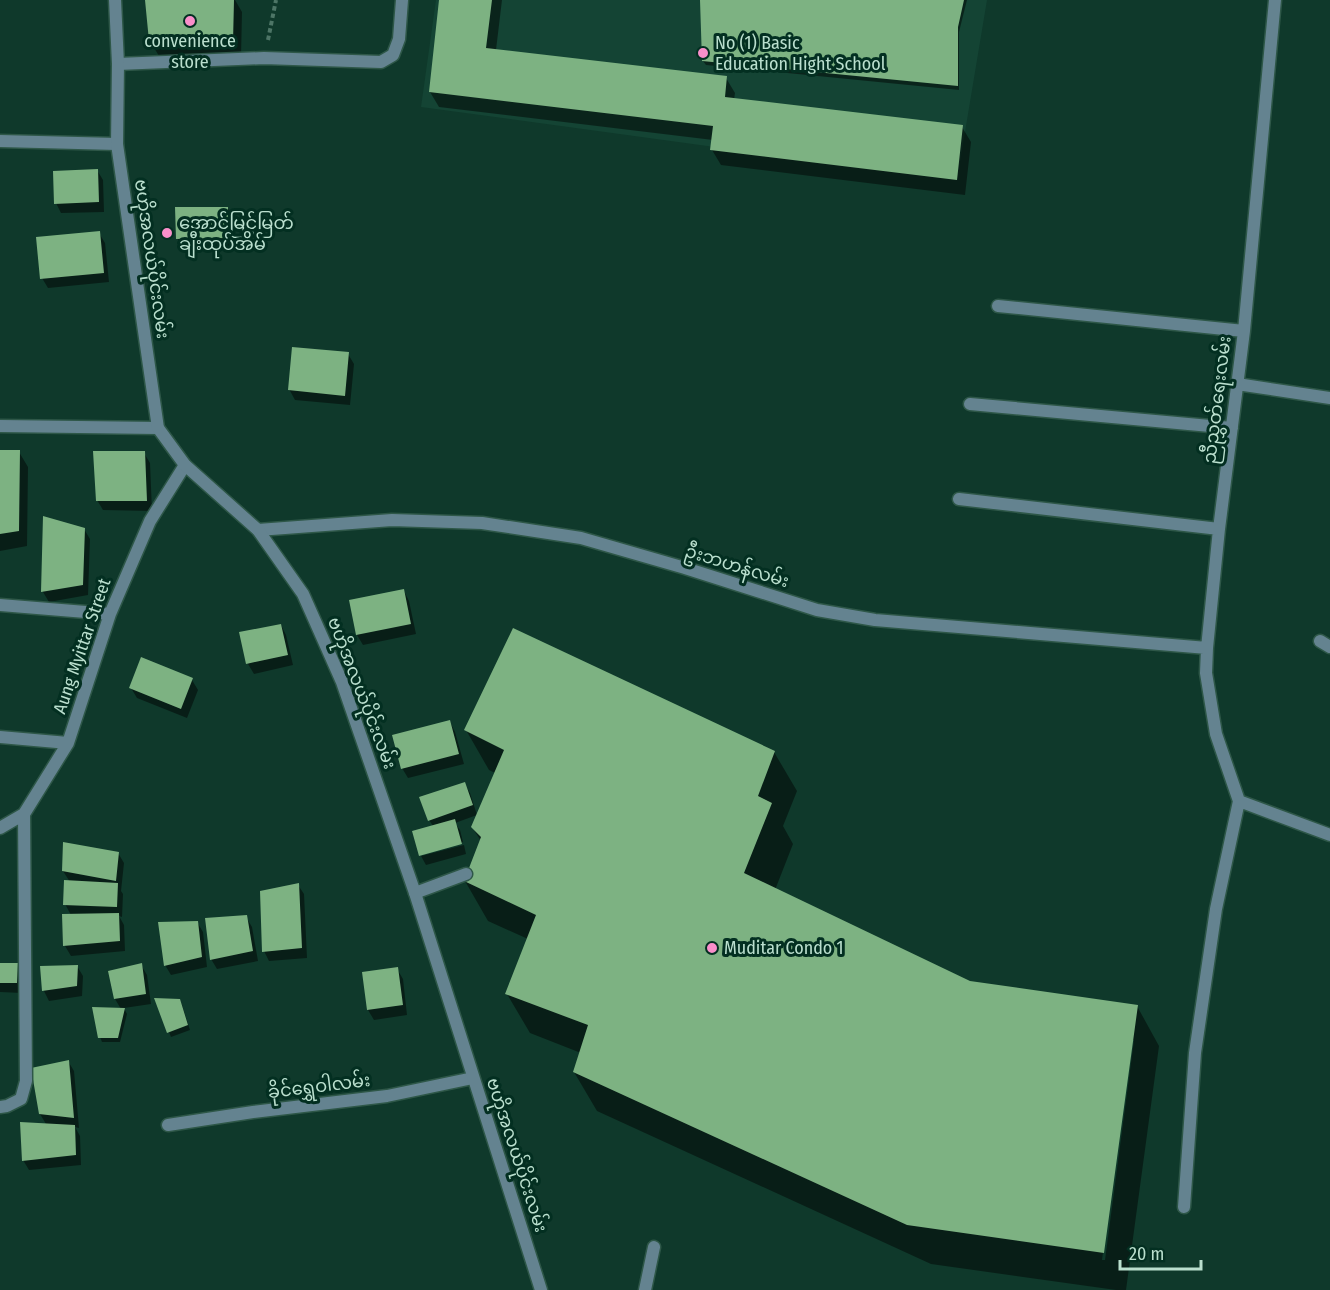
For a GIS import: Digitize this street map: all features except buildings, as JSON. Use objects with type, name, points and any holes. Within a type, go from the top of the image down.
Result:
[{"type":"street","name":"ဗဟိုအလယ်ပိုင်းလမ်း","points":[[115,0],[118,64],[117,144],[158,428],[185,465],[258,530],[303,594],[342,682],[415,893],[541,1290]]},
{"type":"street","points":[[118,64],[264,58],[381,62],[393,55],[399,39],[402,0]]},
{"type":"street","name":"ညီညွှတ်ရေးလမ်း","points":[[1239,801],[1216,734],[1206,673],[1207,648],[1219,529],[1244,331],[1275,0]]},
{"type":"street","points":[[0,141],[117,144]]},
{"type":"street","points":[[998,306],[1244,331]]},
{"type":"street","points":[[1237,384],[1330,398]]},
{"type":"street","points":[[970,404],[1232,428]]},
{"type":"street","points":[[0,426],[158,428]]},
{"type":"street","name":"Aung Myittar Street","points":[[0,828],[24,814],[68,744],[110,614],[150,521],[185,465]]},
{"type":"street","points":[[959,499],[1219,529]]},
{"type":"street","name":"ဦးဘဟန်လမ်း","points":[[258,530],[392,520],[482,523],[581,538],[817,610],[875,620],[1207,648]]},
{"type":"street","points":[[0,605],[110,614]]},
{"type":"street","points":[[0,737],[68,744]]},
{"type":"street","points":[[1184,1207],[1195,1053],[1216,909],[1239,801],[1330,835]]},
{"type":"street","points":[[0,1107],[21,1099],[26,1081],[24,814]]},
{"type":"street","points":[[415,893],[466,874]]},
{"type":"street","name":"ခိုင်ရွှေဝါလမ်း","points":[[168,1125],[387,1096],[473,1078]]},
{"type":"street","points":[[645,1290],[654,1247]]},
{"type":"path","points":[[264,58],[276,0]]},
{"type":"shaded area","name":"No (1) Basic Education Hight School","points":[[436,0],[987,0],[957,180],[421,107]]},
{"type":"place","name":"convenience store","points":[[190,21]]},
{"type":"place","name":"No (1) Basic Education Hight School","points":[[703,53]]},
{"type":"place","name":"အောင်မြင့်မြတ် ချီးထုပ်အိမ်","points":[[167,233]]},
{"type":"place","name":"Muditar Condo 1","points":[[712,948]]}]
